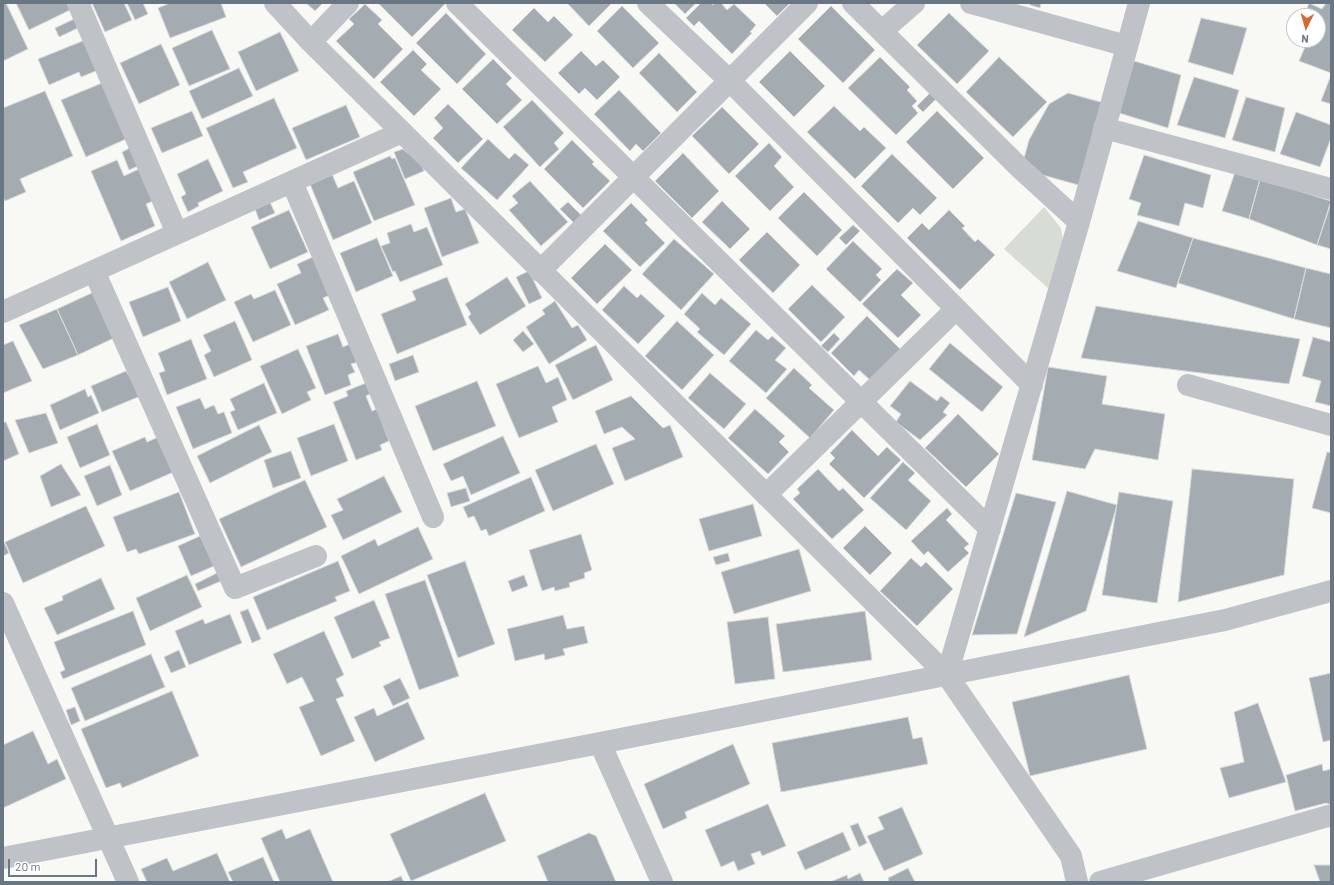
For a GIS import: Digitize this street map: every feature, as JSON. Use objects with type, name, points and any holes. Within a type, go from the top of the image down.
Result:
[{"type":"street","points":[[78,3],[178,233]]},
{"type":"street","points":[[275,3],[311,42],[947,675],[1071,856],[1077,882]]},
{"type":"street","points":[[311,42],[348,3]]},
{"type":"street","points":[[457,3],[990,529]]},
{"type":"street","points":[[648,3],[730,81],[1032,385]]},
{"type":"street","points":[[540,271],[807,3]]},
{"type":"street","points":[[853,3],[1021,169],[1079,222]]},
{"type":"street","points":[[882,31],[914,3]]},
{"type":"street","points":[[971,3],[1127,46]]},
{"type":"street","points":[[947,675],[1079,222],[1138,3]]},
{"type":"street","points":[[1104,128],[1331,189]]},
{"type":"street","points":[[3,312],[402,132]]},
{"type":"street","points":[[292,182],[433,517]]},
{"type":"street","points":[[94,271],[235,588],[316,556]]},
{"type":"street","points":[[766,495],[860,401],[956,309]]},
{"type":"street","points":[[1188,385],[1331,425]]},
{"type":"street","points":[[3,858],[600,743],[1225,620],[1331,591]]},
{"type":"street","points":[[3,603],[128,882]]},
{"type":"street","points":[[600,743],[662,882]]},
{"type":"street","points":[[1100,882],[1331,816]]},
{"type":"shaded area","points":[[1044,207],[1061,228],[1063,240],[1049,289],[1004,249]]},
{"type":"building","points":[[3,3],[6,3],[28,49],[3,61]]},
{"type":"building","points":[[16,3],[67,3],[70,10],[29,30]]},
{"type":"building","points":[[92,3],[124,3],[132,20],[105,32]]},
{"type":"building","points":[[127,3],[143,3],[148,14],[135,20]]},
{"type":"building","points":[[170,3],[221,3],[226,17],[170,38],[158,8]]},
{"type":"building","points":[[306,3],[323,3],[315,11]]},
{"type":"building","points":[[378,3],[446,3],[412,37]]},
{"type":"building","points":[[567,3],[612,3],[589,26]]},
{"type":"building","points":[[674,3],[696,3],[685,14]]},
{"type":"building","points":[[701,3],[711,3],[713,5],[715,3],[721,3],[727,10],[734,4],[756,25],[750,32],[752,33],[732,54],[699,21],[694,26],[686,18]]},
{"type":"building","points":[[764,3],[790,3],[777,16]]},
{"type":"building","points":[[1030,3],[1041,3],[1040,8],[1030,5]]},
{"type":"building","points":[[1309,3],[1320,8],[1307,8]]},
{"type":"building","points":[[1326,3],[1331,3],[1331,73],[1299,61],[1305,48],[1326,48],[1326,8],[1323,8]]},
{"type":"building","points":[[365,4],[382,20],[378,24],[403,49],[374,79],[336,41],[354,24],[349,19]]},
{"type":"building","points":[[622,6],[659,43],[633,68],[597,31]]},
{"type":"building","points":[[831,6],[875,50],[843,83],[798,39]]},
{"type":"building","points":[[534,8],[548,22],[554,16],[573,35],[545,62],[512,30]]},
{"type":"building","points":[[446,13],[486,54],[457,84],[416,43]]},
{"type":"building","points":[[949,13],[989,51],[957,84],[917,45]]},
{"type":"building","points":[[1201,18],[1247,28],[1233,75],[1188,62]]},
{"type":"building","points":[[74,19],[78,28],[59,37],[55,28]]},
{"type":"building","points":[[212,30],[230,69],[189,86],[172,48]]},
{"type":"building","points":[[280,32],[299,71],[256,91],[238,52]]},
{"type":"building","points":[[85,40],[98,70],[81,77],[79,72],[49,85],[38,59]]},
{"type":"building","points":[[161,44],[180,85],[139,104],[120,63]]},
{"type":"building","points":[[413,50],[427,64],[421,70],[441,89],[414,116],[380,82]]},
{"type":"building","points":[[581,51],[596,66],[603,60],[620,77],[597,100],[585,88],[579,94],[558,73]]},
{"type":"building","points":[[790,51],[825,86],[794,117],[759,82]]},
{"type":"building","points":[[659,53],[697,92],[677,112],[639,73]]},
{"type":"building","points":[[880,57],[910,87],[907,90],[917,101],[912,106],[918,113],[896,135],[848,88]]},
{"type":"building","points":[[999,57],[1047,102],[1013,137],[966,92]]},
{"type":"building","points":[[493,59],[512,78],[506,84],[522,100],[497,124],[462,89]]},
{"type":"building","points":[[1134,61],[1181,75],[1168,128],[1119,113]]},
{"type":"building","points":[[239,68],[253,96],[202,119],[189,91]]},
{"type":"building","points":[[1331,75],[1331,104],[1321,101]]},
{"type":"building","points":[[1194,77],[1239,90],[1225,138],[1177,125]]},
{"type":"building","points":[[102,83],[126,139],[86,157],[61,100]]},
{"type":"building","points":[[619,90],[661,133],[643,151],[636,144],[630,151],[594,114]]},
{"type":"building","points":[[45,91],[73,156],[20,179],[26,192],[5,201],[3,197],[3,108]]},
{"type":"building","points":[[930,93],[936,99],[923,112],[917,106]]},
{"type":"building","points":[[1068,93],[1104,103],[1082,186],[1021,169],[1029,140],[1049,104]]},
{"type":"building","points":[[1246,97],[1285,108],[1275,152],[1232,140]]},
{"type":"building","points":[[274,98],[297,148],[243,172],[248,182],[233,188],[206,128]]},
{"type":"building","points":[[532,100],[564,133],[554,143],[559,149],[540,167],[503,127]]},
{"type":"building","points":[[448,104],[483,139],[458,163],[433,138],[443,128],[434,118]]},
{"type":"building","points":[[346,105],[360,137],[306,160],[292,128]]},
{"type":"building","points":[[834,106],[860,131],[864,127],[886,148],[855,179],[807,132]]},
{"type":"building","points":[[722,107],[759,144],[729,174],[692,136]]},
{"type":"building","points":[[192,111],[203,136],[162,153],[151,128]]},
{"type":"building","points":[[937,111],[984,158],[953,189],[906,142]]},
{"type":"building","points":[[1296,112],[1331,125],[1331,138],[1320,167],[1280,154]]},
{"type":"building","points":[[488,139],[509,159],[515,153],[529,165],[497,200],[461,168]]},
{"type":"building","points":[[572,140],[594,162],[592,164],[610,181],[583,208],[544,169]]},
{"type":"building","points":[[769,143],[782,157],[774,166],[794,187],[770,211],[735,176]]},
{"type":"building","points":[[130,148],[138,166],[129,170],[122,152]]},
{"type":"building","points":[[403,149],[422,165],[424,171],[405,179],[394,152]]},
{"type":"building","points":[[683,153],[719,191],[692,218],[655,181]]},
{"type":"building","points":[[892,154],[937,198],[920,215],[913,208],[898,223],[861,186]]},
{"type":"building","points":[[1144,155],[1211,175],[1203,208],[1185,203],[1179,226],[1137,215],[1141,203],[1129,199]]},
{"type":"building","points":[[390,156],[392,159],[395,158],[415,205],[374,221],[353,172]]},
{"type":"building","points":[[208,159],[223,191],[198,203],[199,206],[188,212],[181,197],[186,194],[177,174]]},
{"type":"building","points":[[117,160],[124,176],[139,169],[153,201],[146,204],[155,226],[121,241],[91,171]]},
{"type":"building","points":[[1235,172],[1260,179],[1249,219],[1222,211]]},
{"type":"building","points":[[332,174],[338,188],[354,181],[372,223],[333,240],[310,184]]},
{"type":"building","points":[[1260,179],[1331,201],[1317,245],[1249,219]]},
{"type":"building","points":[[530,181],[568,222],[541,246],[509,210],[518,203],[512,196]]},
{"type":"building","points":[[804,192],[842,230],[817,256],[778,218]]},
{"type":"building","points":[[451,198],[456,212],[465,209],[479,243],[442,257],[424,208]]},
{"type":"building","points":[[722,201],[750,229],[730,249],[702,222]]},
{"type":"building","points":[[270,202],[275,213],[259,220],[255,209]]},
{"type":"building","points":[[568,202],[582,216],[575,224],[560,209]]},
{"type":"building","points":[[631,203],[648,220],[645,223],[665,243],[640,267],[603,231]]},
{"type":"building","points":[[1331,203],[1331,249],[1317,245]]},
{"type":"building","points":[[289,210],[308,252],[270,269],[251,227]]},
{"type":"building","points":[[949,210],[965,226],[962,228],[975,242],[978,239],[995,255],[960,290],[907,238],[922,223],[929,230]]},
{"type":"building","points":[[1138,221],[1193,238],[1176,288],[1117,271]]},
{"type":"building","points":[[411,224],[414,232],[427,227],[443,265],[400,282],[395,271],[393,272],[381,246],[390,243],[387,233]]},
{"type":"building","points":[[853,225],[860,231],[846,245],[839,238]]},
{"type":"building","points":[[767,232],[800,265],[773,293],[739,260]]},
{"type":"building","points":[[377,238],[393,276],[356,292],[340,253]]},
{"type":"building","points":[[1193,238],[1306,268],[1294,319],[1178,283]]},
{"type":"building","points":[[674,239],[714,274],[681,310],[642,274]]},
{"type":"building","points":[[853,241],[882,269],[876,275],[881,280],[860,302],[826,269]]},
{"type":"building","points":[[605,244],[632,270],[597,304],[571,278]]},
{"type":"building","points":[[313,257],[330,295],[323,298],[329,310],[295,325],[277,284],[301,273],[297,264]]},
{"type":"building","points":[[208,262],[226,300],[187,319],[169,282]]},
{"type":"building","points":[[1306,268],[1331,274],[1331,328],[1294,319]]},
{"type":"building","points":[[897,269],[913,283],[901,295],[921,315],[898,338],[862,304]]},
{"type":"building","points":[[529,271],[542,298],[529,304],[516,277]]},
{"type":"building","points":[[447,277],[467,325],[397,354],[381,314],[416,300],[412,291]]},
{"type":"building","points":[[507,277],[526,306],[480,335],[468,317],[471,314],[465,304]]},
{"type":"building","points":[[812,285],[845,317],[821,342],[788,309]]},
{"type":"building","points":[[624,286],[637,298],[641,294],[665,316],[638,344],[602,310]]},
{"type":"building","points":[[168,287],[181,321],[143,337],[129,302]]},
{"type":"building","points":[[275,290],[291,325],[253,342],[234,302],[251,294],[254,299]]},
{"type":"building","points":[[94,292],[116,337],[78,355],[57,309]]},
{"type":"building","points":[[702,293],[715,305],[721,298],[751,324],[724,355],[697,332],[700,329],[684,314]]},
{"type":"building","points":[[555,301],[572,328],[578,325],[587,340],[549,364],[526,327],[545,314],[542,310]]},
{"type":"building","points":[[1096,306],[1300,339],[1289,384],[1081,358]]},
{"type":"building","points":[[57,309],[78,355],[43,369],[19,325]]},
{"type":"building","points":[[867,316],[900,349],[870,380],[859,370],[854,376],[831,353]]},
{"type":"building","points":[[235,321],[252,360],[214,377],[204,355],[211,351],[203,335]]},
{"type":"building","points":[[677,321],[714,355],[682,390],[645,356]]},
{"type":"building","points":[[756,330],[768,340],[772,336],[786,348],[775,360],[787,369],[766,393],[729,361]]},
{"type":"building","points":[[523,331],[534,344],[523,352],[513,340]]},
{"type":"building","points":[[834,333],[840,339],[828,352],[821,346]]},
{"type":"building","points":[[338,334],[343,347],[350,344],[358,362],[351,364],[355,372],[348,375],[351,385],[325,395],[306,346]]},
{"type":"building","points":[[1313,337],[1331,342],[1331,406],[1315,402],[1321,381],[1302,376]]},
{"type":"building","points":[[191,339],[207,379],[167,395],[159,373],[165,371],[158,353]]},
{"type":"building","points":[[13,341],[32,381],[3,393],[3,345]]},
{"type":"building","points":[[950,343],[1003,387],[982,412],[929,369]]},
{"type":"building","points":[[596,345],[613,380],[573,400],[555,365]]},
{"type":"building","points":[[298,349],[316,388],[307,392],[311,400],[282,414],[260,366]]},
{"type":"building","points":[[413,355],[419,372],[395,381],[389,364]]},
{"type":"building","points":[[538,366],[546,383],[558,377],[567,400],[552,407],[558,422],[519,438],[496,384]]},
{"type":"building","points":[[1048,367],[1107,376],[1102,404],[1165,414],[1158,460],[1095,449],[1085,469],[1032,460]]},
{"type":"building","points":[[794,368],[812,385],[809,388],[834,410],[810,438],[766,398]]},
{"type":"building","points":[[126,371],[129,376],[134,373],[143,395],[102,412],[91,386]]},
{"type":"building","points":[[710,373],[746,404],[724,429],[688,398]]},
{"type":"building","points":[[477,381],[496,426],[433,451],[415,406]]},
{"type":"building","points":[[910,381],[937,401],[941,396],[950,403],[943,412],[947,415],[920,440],[896,422],[901,414],[890,406]]},
{"type":"building","points":[[264,383],[277,413],[238,430],[230,412],[235,410],[230,399]]},
{"type":"building","points":[[366,383],[370,394],[366,396],[372,411],[377,409],[389,441],[380,445],[382,450],[356,460],[333,402],[348,396],[346,391]]},
{"type":"building","points":[[85,389],[88,397],[91,395],[99,413],[60,430],[50,405]]},
{"type":"building","points":[[631,396],[663,428],[670,425],[683,457],[625,481],[612,448],[635,439],[622,427],[604,434],[595,411]]},
{"type":"building","points":[[200,398],[205,409],[214,405],[218,414],[224,412],[232,433],[193,449],[176,407]]},
{"type":"building","points":[[755,409],[785,436],[779,442],[789,452],[768,474],[728,438]]},
{"type":"building","points":[[46,413],[58,443],[29,453],[15,420]]},
{"type":"building","points":[[958,414],[999,454],[966,487],[925,448]]},
{"type":"building","points":[[6,422],[19,454],[3,461],[3,423]]},
{"type":"building","points":[[97,424],[110,455],[80,468],[67,437]]},
{"type":"building","points":[[334,424],[348,461],[311,476],[297,438]]},
{"type":"building","points":[[259,425],[272,452],[210,483],[197,456]]},
{"type":"building","points":[[852,430],[878,456],[887,447],[901,460],[864,498],[829,464],[835,458],[830,453]]},
{"type":"building","points":[[161,436],[176,471],[130,491],[112,451],[145,437],[147,442]]},
{"type":"building","points":[[503,436],[520,473],[471,495],[463,476],[451,481],[443,464]]},
{"type":"building","points":[[596,444],[614,484],[553,511],[535,470]]},
{"type":"building","points":[[291,451],[301,478],[273,488],[264,460]]},
{"type":"building","points":[[1327,452],[1331,453],[1331,513],[1312,508]]},
{"type":"building","points":[[903,462],[915,473],[908,480],[931,501],[906,530],[870,498]]},
{"type":"building","points":[[61,464],[81,495],[51,507],[40,476]]},
{"type":"building","points":[[110,465],[122,495],[97,506],[84,476]]},
{"type":"building","points":[[818,469],[839,491],[843,488],[864,510],[832,539],[793,499],[800,493],[797,489]]},
{"type":"building","points":[[1192,469],[1294,479],[1284,575],[1178,602]]},
{"type":"building","points":[[384,476],[402,512],[343,540],[331,515],[343,510],[337,499]]},
{"type":"building","points":[[531,477],[545,511],[489,536],[486,529],[481,531],[474,516],[468,518],[463,507]]},
{"type":"building","points":[[305,480],[327,527],[241,567],[219,519]]},
{"type":"building","points":[[466,488],[470,501],[451,507],[447,493]]},
{"type":"building","points":[[1067,491],[1117,505],[1086,611],[1024,637]]},
{"type":"building","points":[[179,492],[195,534],[139,554],[136,549],[127,552],[113,517]]},
{"type":"building","points":[[1119,492],[1173,501],[1157,603],[1102,595]]},
{"type":"building","points":[[1016,493],[1056,502],[1017,634],[972,635]]},
{"type":"building","points":[[753,504],[762,536],[709,551],[699,519]]},
{"type":"building","points":[[86,506],[105,546],[23,583],[5,542]]},
{"type":"building","points":[[947,508],[952,514],[946,520],[969,544],[964,548],[969,553],[948,572],[928,551],[924,555],[911,541]]},
{"type":"building","points":[[865,526],[892,553],[870,575],[843,548]]},
{"type":"building","points":[[418,527],[433,559],[359,594],[341,556],[375,539],[378,546]]},
{"type":"building","points":[[581,534],[592,570],[584,573],[585,578],[569,583],[570,587],[555,591],[554,587],[542,591],[529,550]]},
{"type":"building","points":[[200,536],[214,566],[191,576],[178,546]]},
{"type":"building","points":[[3,540],[9,553],[3,556]]},
{"type":"building","points":[[799,549],[811,591],[734,614],[721,572]]},
{"type":"building","points":[[728,553],[730,561],[716,565],[713,557]]},
{"type":"building","points":[[911,558],[921,567],[926,562],[953,589],[917,626],[880,591]]},
{"type":"building","points":[[338,561],[350,591],[335,597],[337,601],[267,630],[253,597]]},
{"type":"building","points":[[465,561],[495,644],[458,658],[427,575]]},
{"type":"building","points":[[217,573],[221,581],[198,591],[195,584]]},
{"type":"building","points":[[187,575],[202,607],[150,631],[136,598]]},
{"type":"building","points":[[524,575],[528,586],[512,592],[508,581]]},
{"type":"building","points":[[101,578],[115,609],[57,635],[44,608],[63,600],[62,596]]},
{"type":"building","points":[[425,580],[459,676],[419,690],[385,594]]},
{"type":"building","points":[[374,600],[390,638],[379,642],[381,646],[352,659],[334,617]]},
{"type":"building","points":[[248,609],[261,639],[252,643],[240,612]]},
{"type":"building","points":[[133,611],[146,645],[63,679],[60,672],[65,670],[54,642]]},
{"type":"building","points":[[865,611],[872,660],[783,672],[776,624]]},
{"type":"building","points":[[230,614],[242,643],[189,665],[175,631],[203,619],[205,624]]},
{"type":"building","points":[[563,615],[567,629],[584,626],[588,643],[563,649],[565,655],[545,660],[544,654],[515,661],[507,629]]},
{"type":"building","points":[[768,617],[775,679],[735,684],[727,622]]},
{"type":"building","points":[[324,631],[344,675],[336,679],[344,696],[336,699],[355,741],[321,756],[299,707],[314,701],[302,677],[287,684],[273,654]]},
{"type":"building","points":[[179,650],[186,667],[171,673],[164,657]]},
{"type":"building","points":[[151,654],[165,687],[85,721],[71,688]]},
{"type":"building","points":[[1331,673],[1331,740],[1323,742],[1309,678]]},
{"type":"building","points":[[1129,675],[1147,749],[1030,776],[1012,702]]},
{"type":"building","points":[[400,678],[410,698],[393,706],[383,686]]},
{"type":"building","points":[[172,691],[199,756],[122,788],[120,783],[106,788],[81,729]]},
{"type":"building","points":[[408,702],[425,739],[375,762],[354,717],[374,708],[377,716]]},
{"type":"building","points":[[1258,703],[1286,782],[1229,798],[1220,768],[1244,762],[1234,712]]},
{"type":"building","points":[[75,707],[80,721],[71,725],[66,710]]},
{"type":"building","points":[[908,717],[913,739],[922,737],[928,764],[781,792],[772,743]]},
{"type":"building","points":[[33,731],[48,764],[57,759],[66,779],[3,808],[3,745]]},
{"type":"building","points":[[733,744],[750,784],[685,812],[687,818],[663,829],[644,784]]},
{"type":"building","points":[[1322,764],[1323,771],[1331,769],[1331,805],[1326,803],[1295,811],[1286,775]]},
{"type":"building","points":[[485,793],[506,841],[411,881],[390,834]]},
{"type":"building","points":[[768,804],[786,846],[762,856],[760,851],[751,854],[755,864],[738,871],[734,861],[721,867],[705,830]]},
{"type":"building","points":[[902,807],[923,854],[884,871],[867,836],[884,829],[878,817]]},
{"type":"building","points":[[858,823],[867,843],[859,847],[850,826]]},
{"type":"building","points":[[282,829],[286,839],[310,829],[333,882],[280,882],[261,838]]},
{"type":"building","points":[[843,832],[851,850],[805,870],[797,852]]},
{"type":"building","points":[[589,833],[596,836],[616,882],[548,882],[537,856]]},
{"type":"building","points":[[217,853],[230,882],[147,882],[141,869],[167,858],[173,871]]},
{"type":"building","points":[[263,857],[274,882],[233,882],[228,872]]},
{"type":"building","points":[[1314,865],[1331,865],[1331,882],[1320,882]]},
{"type":"building","points":[[908,868],[915,882],[889,882],[888,878]]},
{"type":"building","points":[[860,873],[864,882],[830,882],[847,875],[848,879]]},
{"type":"building","points":[[401,876],[404,882],[387,882]]}]
